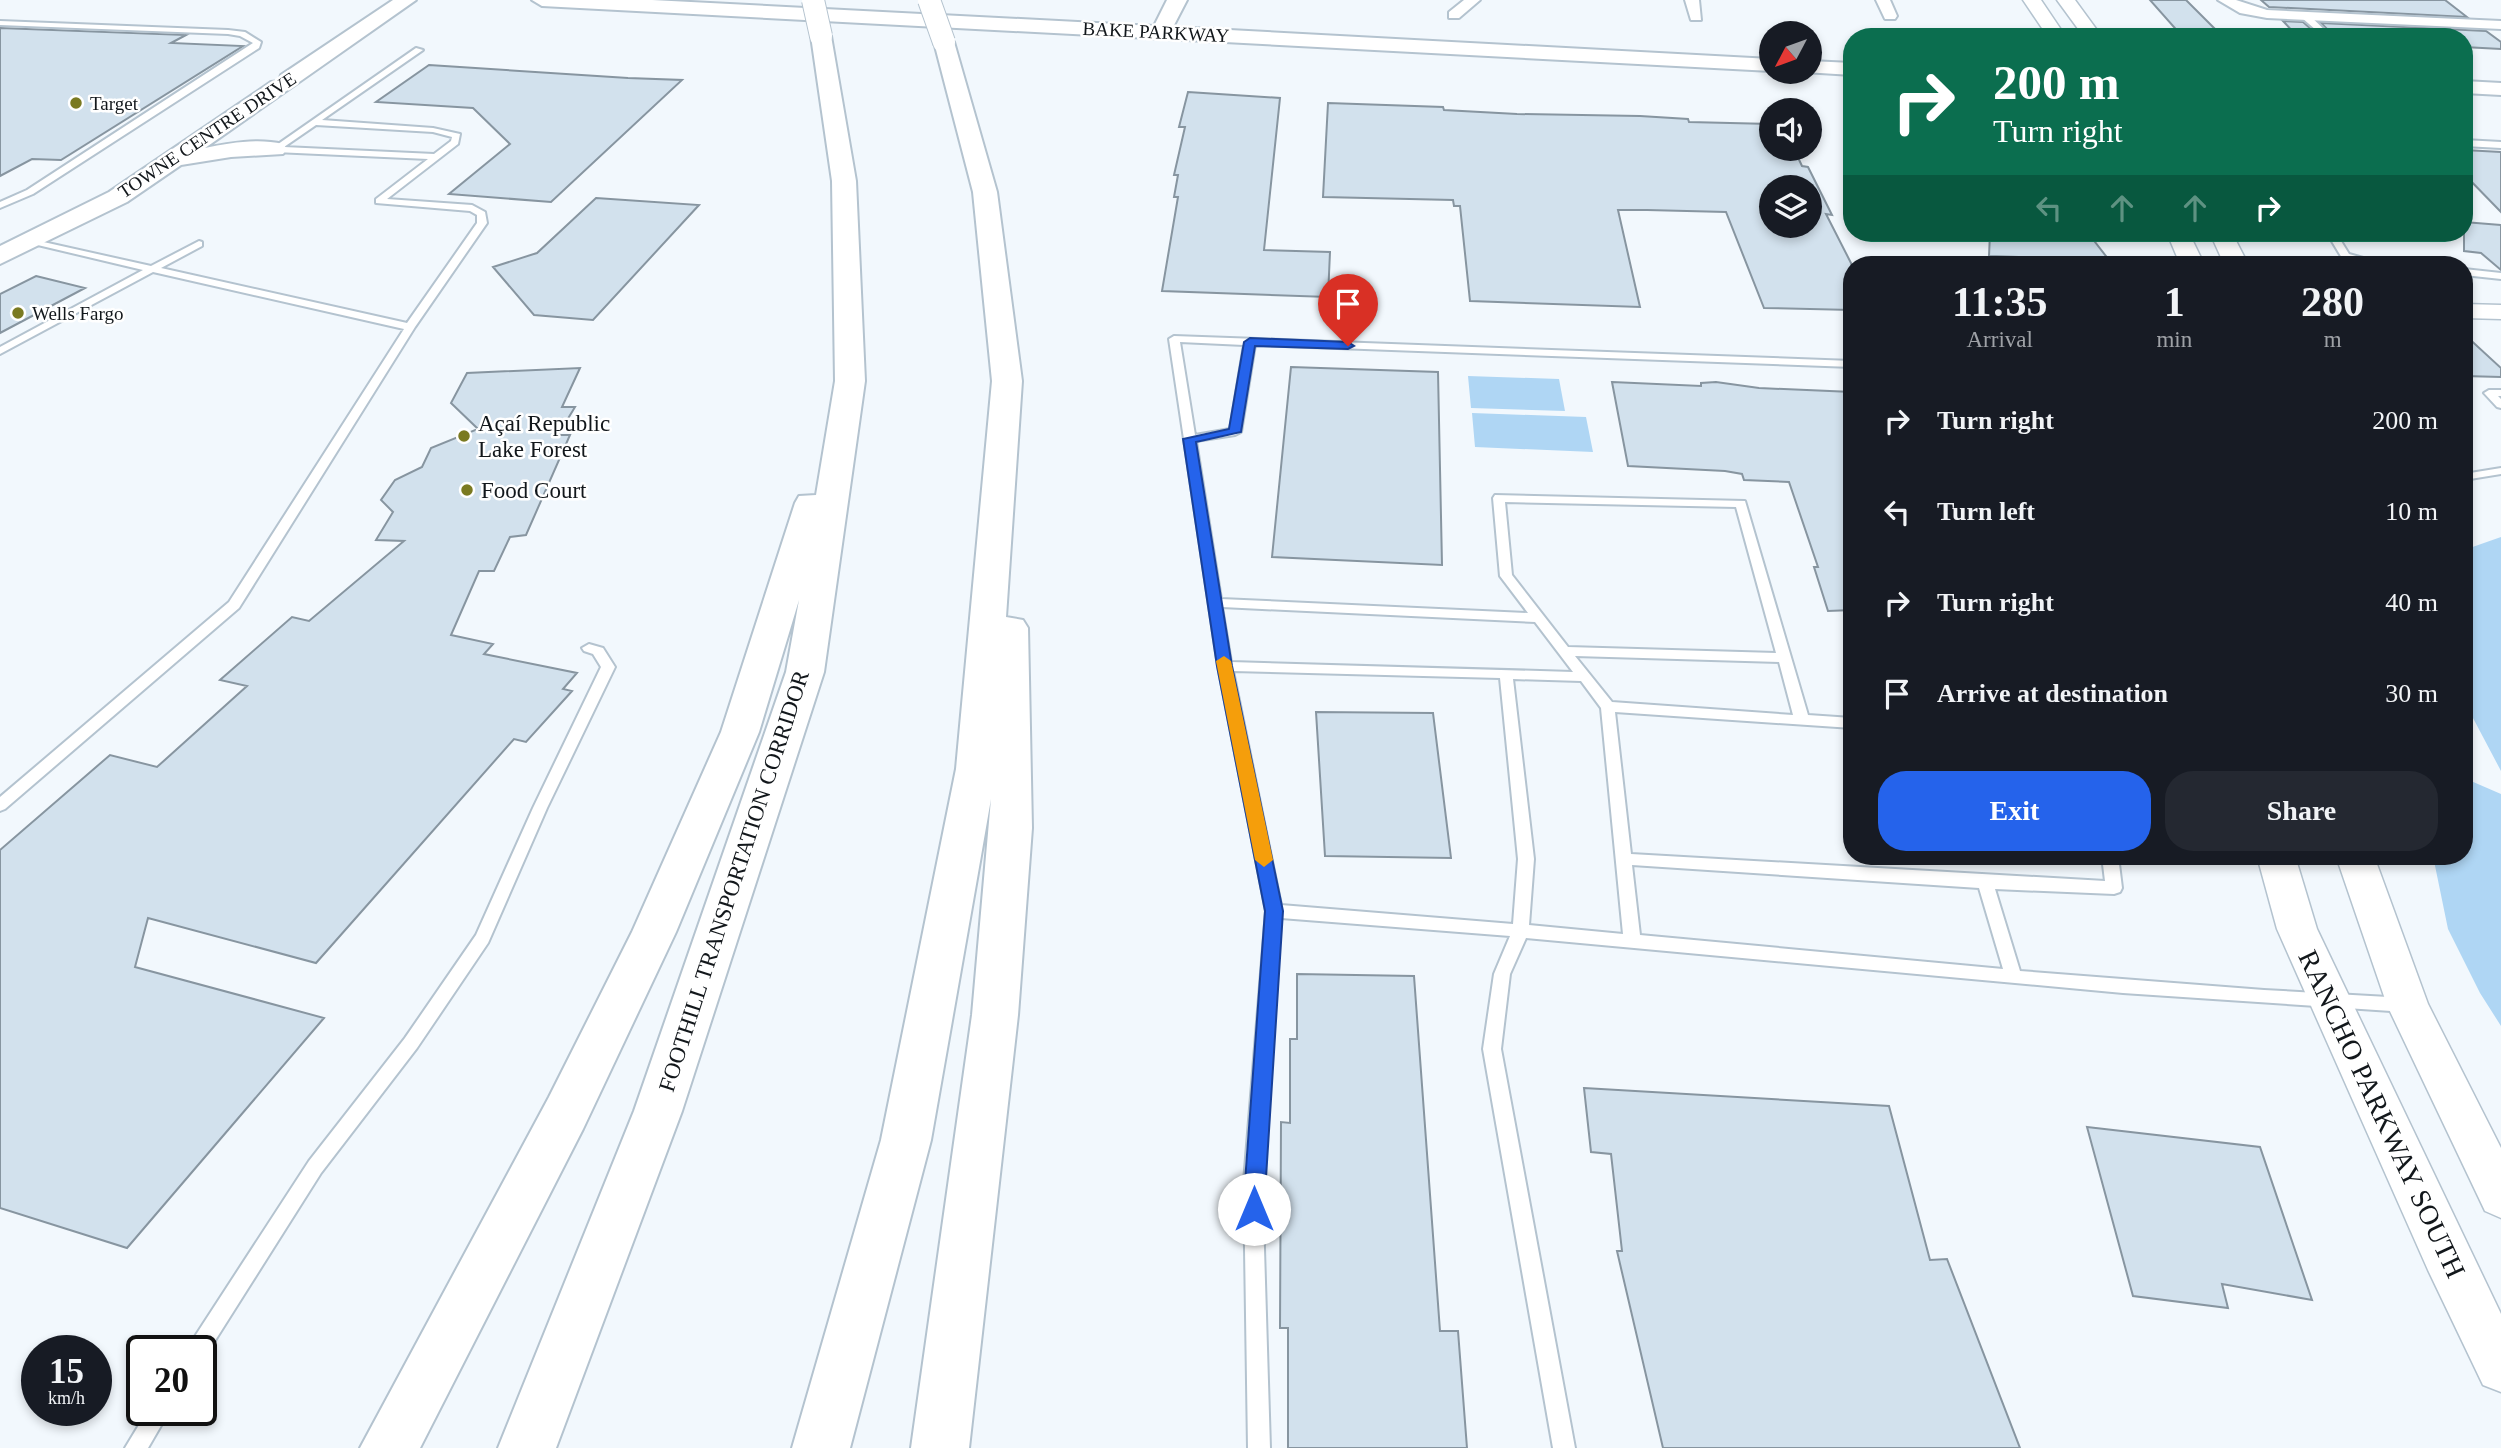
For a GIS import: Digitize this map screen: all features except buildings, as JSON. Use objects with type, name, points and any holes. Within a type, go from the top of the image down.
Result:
[{"type":"main road","name":"TOWNE CENTRE DRIVE","points":[[0,256],[118,197],[406,0]]},
{"type":"main road","name":"BAKE PARKWAY","points":[[542,0],[1122,20]]},
{"type":"main road","name":"BAKE PARKWAY","points":[[762,0],[1122,20],[1164,27],[1759,64]]},
{"type":"main road","name":"FOOTHILL TRANSPORTATION CORRIDOR","points":[[527,1448],[658,1111],[805,672],[850,381],[844,181],[813,0]]},
{"type":"main road","points":[[929,0],[944,42],[985,192],[1007,381],[1011,828],[995,1014],[940,1448]]},
{"type":"main road","points":[[1164,27],[1177,0]]},
{"type":"main road","name":"BAKE PARKWAY","points":[[1164,27],[1759,52]]},
{"type":"main road","points":[[1822,55],[1843,56]]},
{"type":"main road","points":[[1822,68],[1843,69]]},
{"type":"main road","points":[[2473,87],[2501,89]]},
{"type":"main road","points":[[2473,101],[2501,102]]},
{"type":"main road","points":[[228,123],[245,139],[275,149]]},
{"type":"main road","points":[[172,161],[231,150],[275,149]]},
{"type":"main road","points":[[389,1448],[572,1101],[654,932],[740,732],[850,381]]},
{"type":"main road","points":[[821,1448],[906,1140],[976,769],[1007,381]]},
{"type":"street","points":[[1454,15],[1473,0]]},
{"type":"street","points":[[1692,0],[1696,17]]},
{"type":"street","points":[[1883,0],[1890,16]]},
{"type":"street","points":[[2032,0],[2051,28]]},
{"type":"street","points":[[2066,0],[2086,28]]},
{"type":"street","points":[[2225,0],[2245,10],[2267,14],[2501,25]]},
{"type":"street","points":[[2473,311],[2501,312]]},
{"type":"street","name":"RANCHO PARKWAY SOUTH","points":[[2279,865],[2297,929],[2445,1254],[2501,1367]]},
{"type":"street","points":[[2358,865],[2408,1005],[2501,1196]]},
{"type":"lane","points":[[2304,15],[2319,28]]},
{"type":"lane","points":[[0,23],[228,32],[242,34],[257,42],[256,46],[30,192],[0,205]]},
{"type":"lane","points":[[275,149],[419,50]]},
{"type":"lane","points":[[0,805],[234,605],[410,327],[482,223],[482,215],[472,208],[379,201],[455,142],[457,136],[441,131],[314,122]]},
{"type":"lane","points":[[2473,143],[2501,145]]},
{"type":"lane","points":[[275,149],[436,157]]},
{"type":"lane","points":[[30,242],[410,327]]},
{"type":"lane","points":[[0,351],[200,244]]},
{"type":"lane","points":[[2473,273],[2501,276]]},
{"type":"lane","points":[[1259,1448],[1253,1182],[1274,911],[1225,666],[1174,339],[1843,364]]},
{"type":"lane","points":[[1189,439],[1235,432],[1250,342]]},
{"type":"lane","points":[[2501,393],[2489,393],[2501,405]]},
{"type":"lane","points":[[2473,476],[2501,471]]},
{"type":"lane","points":[[1632,940],[1608,707],[1506,576],[1499,498],[1741,504],[1802,720]]},
{"type":"lane","points":[[1215,603],[1539,618]]},
{"type":"lane","points":[[207,1335],[315,1167],[411,1043],[482,938],[534,819],[608,667],[598,650],[589,648]]},
{"type":"lane","points":[[1564,650],[1784,658]]},
{"type":"lane","points":[[1225,666],[1585,677]]},
{"type":"lane","points":[[1506,674],[1526,859],[1521,930],[1502,974],[1492,1049],[1564,1448]]},
{"type":"lane","points":[[1608,707],[1843,722]]},
{"type":"lane","points":[[1624,859],[2114,888],[2111,865]]},
{"type":"lane","points":[[1985,881],[2014,977]]},
{"type":"lane","points":[[1274,911],[1521,930],[2014,977],[2331,1002],[2408,1005]]},
{"type":"lane","points":[[136,1448],[150,1426]]},
{"type":"shaded area","points":[[1468,376],[1559,379],[1565,411],[1471,408]]},
{"type":"shaded area","points":[[1472,413],[1586,417],[1593,452],[1475,447]]},
{"type":"shaded area","points":[[2501,537],[2501,771],[2473,718],[2473,547]]},
{"type":"shaded area","points":[[2473,782],[2501,794],[2501,1026],[2480,993],[2448,929],[2435,865],[2473,865]]},
{"type":"slow traffic","points":[[1224,661],[1264,860]]},
{"type":"place","name":"Target","points":[[76,103]]},
{"type":"place","name":"Wells Fargo","points":[[18,313]]},
{"type":"place","name":"Açaí Republic Lake Forest","points":[[464,436]]},
{"type":"place","name":"Food Court","points":[[467,490]]},
{"type":"route","points":[[1254,1209],[1253,1182],[1274,911],[1225,666],[1189,439],[1235,432],[1250,342],[1348,346]]}]
